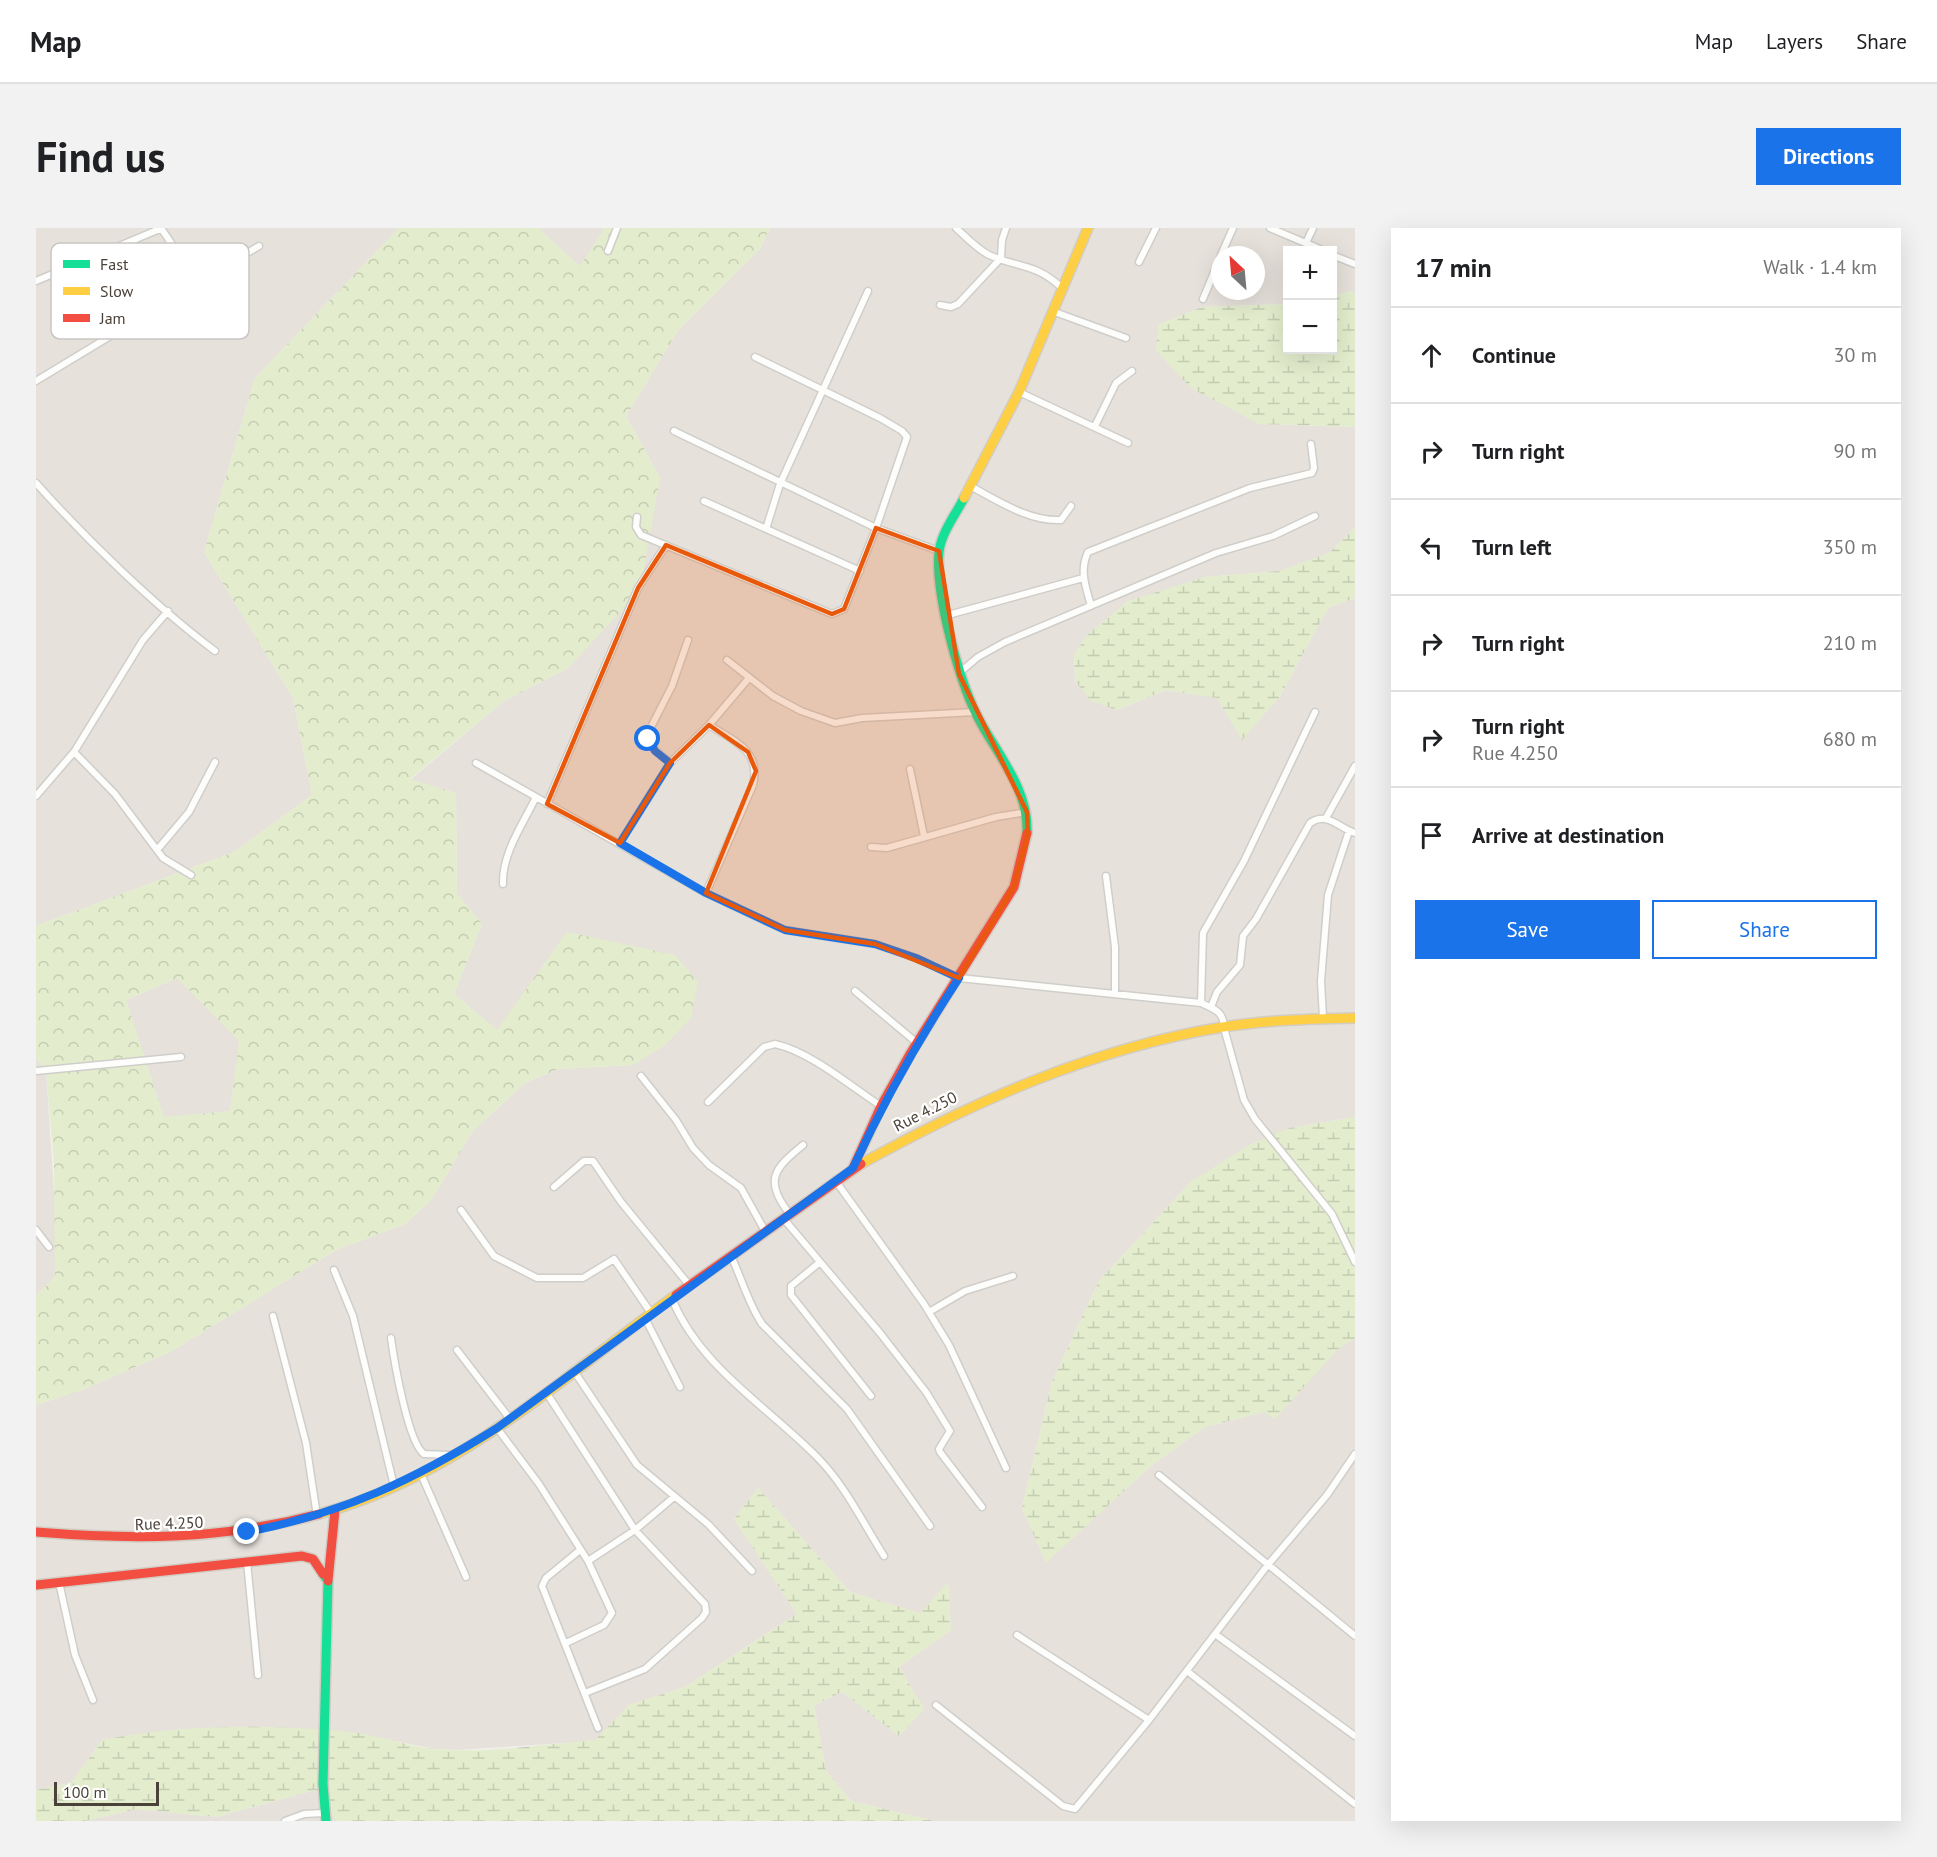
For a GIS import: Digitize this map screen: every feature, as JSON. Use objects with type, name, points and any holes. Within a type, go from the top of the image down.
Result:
[{"type":"street","points":[[126,243],[161,228],[171,243]]},
{"type":"street","points":[[608,251],[617,228]]},
{"type":"street","points":[[956,228],[986,253],[1026,264],[1048,275],[1062,287]]},
{"type":"street","points":[[940,305],[951,307],[958,304],[1001,258],[1002,240],[1006,228]]},
{"type":"street","points":[[853,1168],[881,1106],[917,1043],[1014,887],[1028,834],[1027,812],[975,712],[959,674],[939,551],[1019,392],[1088,228]]},
{"type":"street","points":[[1139,262],[1156,228]]},
{"type":"street","points":[[1226,246],[1233,228]]},
{"type":"street","points":[[1270,228],[1313,246]]},
{"type":"street","points":[[1306,243],[1313,228]]},
{"type":"street","points":[[249,252],[259,246]]},
{"type":"street","points":[[1337,257],[1355,264]]},
{"type":"street","points":[[36,281],[51,275]]},
{"type":"street","points":[[1203,299],[1211,280]]},
{"type":"street","points":[[766,529],[780,484],[824,392],[868,291]]},
{"type":"street","points":[[1052,310],[1126,338]]},
{"type":"street","points":[[36,381],[105,339]]},
{"type":"street","points":[[637,517],[638,532],[666,545],[832,614],[844,609],[876,528],[907,437],[902,430],[887,422],[755,357]]},
{"type":"street","points":[[1095,426],[1116,383],[1132,371]]},
{"type":"street","points":[[1019,392],[1128,443]]},
{"type":"street","points":[[675,431],[780,484],[876,528],[939,551]]},
{"type":"street","points":[[1091,606],[1083,578],[1088,552],[1250,488],[1312,473],[1314,468],[1311,444]]},
{"type":"street","points":[[36,483],[58,508],[168,611],[215,651]]},
{"type":"street","points":[[970,486],[1020,512],[1053,520],[1061,520],[1071,506]]},
{"type":"street","points":[[704,501],[860,571]]},
{"type":"street","points":[[959,674],[978,657],[1005,642],[1216,553],[1273,536],[1314,516]]},
{"type":"street","points":[[547,804],[638,588],[666,545]]},
{"type":"street","points":[[948,615],[1083,578]]},
{"type":"street","points":[[36,796],[74,752],[143,640],[168,611]]},
{"type":"street","points":[[670,763],[650,745],[649,731],[672,686],[688,639]]},
{"type":"street","points":[[727,660],[773,696],[801,711],[839,724],[862,718],[975,712]]},
{"type":"street","points":[[620,843],[670,763],[709,725],[749,678]]},
{"type":"street","points":[[1201,1003],[1203,933],[1206,923],[1221,903],[1244,861],[1315,712]]},
{"type":"street","points":[[706,893],[753,785],[756,771],[748,752],[709,725]]},
{"type":"street","points":[[74,752],[132,815],[157,850],[191,875]]},
{"type":"street","points":[[157,850],[189,812],[215,762]]},
{"type":"street","points":[[476,763],[706,893],[785,930],[875,944],[916,958],[959,978],[1201,1003],[1211,1008],[1224,1018],[1224,1028],[1244,1100],[1255,1119],[1332,1214],[1355,1262]]},
{"type":"street","points":[[1326,818],[1355,766]]},
{"type":"street","points":[[910,769],[924,836]]},
{"type":"street","points":[[503,884],[507,856],[536,797]]},
{"type":"street","points":[[871,847],[887,848],[996,817],[1027,812]]},
{"type":"street","points":[[1211,1008],[1217,992],[1240,965],[1246,929],[1256,919],[1310,823],[1316,819],[1326,818],[1352,832],[1328,895],[1321,981],[1323,1018]]},
{"type":"street","points":[[1106,876],[1115,947],[1115,994]]},
{"type":"street","points":[[855,991],[917,1043]]},
{"type":"street","name":"Rue 4.250","points":[[36,1532],[100,1539],[198,1539],[247,1532],[335,1510],[421,1474],[497,1428],[785,1215],[853,1168],[915,1132],[1015,1086],[1120,1050],[1224,1028],[1323,1018],[1355,1018]]},
{"type":"street","points":[[708,1102],[764,1047],[775,1044],[828,1068],[841,1080],[881,1106]]},
{"type":"street","points":[[36,1071],[181,1057]]},
{"type":"street","points":[[641,1076],[676,1120],[693,1148],[709,1165],[741,1188],[765,1231]]},
{"type":"street","points":[[803,1144],[778,1165],[775,1175],[778,1199],[785,1215],[820,1262],[926,1392],[950,1431],[939,1449],[940,1452],[982,1507]]},
{"type":"street","points":[[554,1187],[584,1161],[592,1161],[621,1202],[690,1286]]},
{"type":"street","points":[[835,1180],[929,1312],[949,1345],[1006,1468]]},
{"type":"street","points":[[461,1210],[494,1256],[537,1278],[583,1278],[614,1259],[648,1316],[680,1387]]},
{"type":"street","points":[[36,1230],[49,1247]]},
{"type":"street","points":[[730,1256],[745,1286],[752,1308],[762,1324],[848,1409],[930,1526]]},
{"type":"street","points":[[820,1262],[791,1286],[791,1295],[871,1396]]},
{"type":"street","points":[[334,1270],[353,1317],[394,1486]]},
{"type":"street","points":[[929,1312],[965,1291],[1013,1276]]},
{"type":"street","points":[[672,1299],[685,1327],[718,1366],[760,1408],[819,1458],[844,1490],[884,1557]]},
{"type":"street","points":[[273,1316],[306,1443],[317,1516]]},
{"type":"street","points":[[391,1338],[400,1389],[417,1446],[424,1454],[454,1455]]},
{"type":"street","points":[[457,1350],[510,1419]]},
{"type":"street","points":[[574,1371],[637,1465],[708,1524],[752,1571]]},
{"type":"street","points":[[545,1392],[635,1530],[705,1604],[706,1612],[682,1638],[645,1669],[585,1693]]},
{"type":"street","points":[[497,1428],[539,1484],[588,1561],[612,1613],[604,1624],[566,1643]]},
{"type":"street","points":[[936,1705],[1063,1806],[1075,1809],[1085,1800],[1149,1720],[1267,1566],[1327,1495],[1355,1454]]},
{"type":"street","points":[[421,1474],[466,1577]]},
{"type":"street","points":[[1159,1474],[1267,1566],[1355,1636]]},
{"type":"street","points":[[588,1561],[635,1530],[674,1497]]},
{"type":"street","points":[[285,1821],[304,1814],[325,1817],[328,1581],[335,1510]]},
{"type":"street","points":[[580,1550],[543,1581],[543,1586],[598,1728]]},
{"type":"street","points":[[36,1585],[302,1556],[314,1559],[328,1581]]},
{"type":"street","points":[[247,1562],[258,1675]]},
{"type":"street","points":[[59,1582],[75,1655],[93,1700]]},
{"type":"street","points":[[1215,1634],[1355,1736]]},
{"type":"street","points":[[1017,1635],[1149,1720]]},
{"type":"street","points":[[1187,1671],[1355,1804]]},
{"type":"highlighted area","points":[[876,528],[939,551],[959,674],[1027,812],[1028,834],[1014,887],[959,978],[875,944],[785,930],[706,893],[756,771],[748,752],[709,725],[670,763],[620,843],[547,804],[638,588],[666,545],[832,614],[844,609]]},
{"type":"shaded area","points":[[36,228],[399,228],[255,378],[204,552],[293,698],[312,795],[234,852],[36,926]]},
{"type":"shaded area","points":[[538,228],[605,228],[580,267]]},
{"type":"shaded area","points":[[770,228],[1355,228],[1355,294],[1351,291],[1337,294],[1337,246],[1283,246],[1283,304],[1202,307],[1158,325],[1259,424],[1355,427],[1355,528],[1329,553],[1280,571],[1205,577],[1088,634],[1074,655],[1075,681],[1117,710],[1166,690],[1217,698],[1242,739],[1280,696],[1328,608],[1355,598],[1355,1117],[1289,1128],[1192,1181],[1099,1281],[1052,1382],[1022,1508],[1046,1562],[1152,1465],[1205,1427],[1263,1412],[1339,1348],[1355,1338],[1355,1821],[934,1821],[851,1801],[826,1771],[814,1705],[842,1692],[899,1736],[924,1709],[899,1667],[951,1630],[948,1583],[920,1614],[850,1592],[758,1488],[734,1519],[797,1614],[685,1687],[629,1705],[595,1741],[458,1750],[435,1749],[353,1733],[278,1728],[177,1730],[102,1740],[71,1783],[36,1790],[36,1405],[82,1390],[172,1351],[336,1250],[405,1224],[432,1199],[472,1132],[525,1083],[558,1069],[633,1065],[567,932],[498,1031],[454,994],[482,924],[457,894],[456,793],[410,780],[504,701],[568,668],[660,478],[626,416],[679,329],[760,249]]},
{"type":"shaded area","points":[[177,978],[240,1041],[230,1111],[164,1118],[126,1000]]},
{"type":"shaded area","points":[[36,1058],[46,1070],[56,1222],[55,1277],[36,1296]]},
{"type":"shaded area","points":[[315,1790],[337,1821],[85,1821],[136,1809],[216,1817]]},
{"type":"green space","points":[[399,228],[538,228],[580,266],[605,228],[770,228],[760,249],[679,329],[626,416],[660,478],[640,591],[568,668],[504,701],[410,779],[456,793],[457,893],[482,924],[454,994],[497,1030],[567,932],[675,955],[698,982],[691,1018],[664,1046],[633,1065],[558,1069],[525,1083],[472,1132],[432,1199],[405,1224],[336,1250],[172,1351],[82,1390],[36,1405],[36,1296],[55,1277],[54,1164],[46,1070],[36,1058],[36,926],[234,852],[312,795],[293,698],[204,552],[255,378]],"holes":[[[177,978],[239,1041],[230,1111],[164,1117],[126,1000]]]},
{"type":"green space","points":[[1351,291],[1355,294],[1355,427],[1259,424],[1191,388],[1156,350],[1158,325],[1202,307],[1283,304],[1283,354],[1337,354],[1337,294]]},
{"type":"green space","points":[[1355,528],[1355,598],[1328,608],[1280,696],[1242,740],[1217,698],[1166,690],[1117,710],[1091,701],[1075,681],[1074,655],[1088,634],[1128,601],[1205,577],[1280,571],[1329,553]]},
{"type":"green space","points":[[1355,1117],[1355,1338],[1339,1348],[1275,1419],[1263,1412],[1205,1427],[1152,1465],[1046,1563],[1022,1508],[1052,1382],[1099,1281],[1192,1181],[1251,1144],[1289,1128]]},
{"type":"green space","points":[[758,1488],[850,1592],[920,1613],[948,1582],[951,1630],[899,1667],[924,1709],[899,1736],[842,1692],[814,1705],[826,1771],[851,1801],[934,1821],[337,1821],[315,1790],[216,1817],[136,1809],[85,1821],[36,1821],[36,1790],[71,1783],[102,1740],[133,1735],[195,1728],[289,1728],[351,1732],[425,1748],[455,1750],[495,1749],[595,1740],[629,1705],[685,1687],[797,1614],[734,1519]]},
{"type":"traffic: fast","points":[[964,498],[940,545],[939,570],[945,615],[965,688],[982,725],[1019,790],[1027,833]]},
{"type":"traffic: fast","points":[[323,1574],[328,1581],[323,1784],[326,1821]]},
{"type":"traffic: slow","points":[[964,498],[1019,392],[1088,228]]},
{"type":"traffic: slow","points":[[861,1164],[991,1099],[1036,1080],[1128,1048],[1223,1027],[1289,1020],[1355,1018]]},
{"type":"traffic: slow","points":[[319,1514],[369,1498],[417,1476],[463,1450],[550,1390],[676,1295]]},
{"type":"traffic: jam","points":[[853,1168],[881,1106],[910,1054],[1014,887],[1027,833]]},
{"type":"traffic: jam","points":[[676,1295],[861,1164]]},
{"type":"traffic: jam","points":[[328,1581],[335,1510]]},
{"type":"traffic: jam","points":[[36,1532],[143,1537],[178,1536],[248,1529],[319,1514]]},
{"type":"traffic: jam","points":[[36,1585],[302,1556],[313,1559],[323,1574]]},
{"type":"route","points":[[247,1532],[317,1516],[356,1502],[421,1474],[454,1455],[497,1428],[782,1217],[853,1168],[881,1106],[910,1054],[959,978],[916,958],[875,944],[785,930],[706,893],[620,843],[670,763],[655,751],[648,739]]}]
